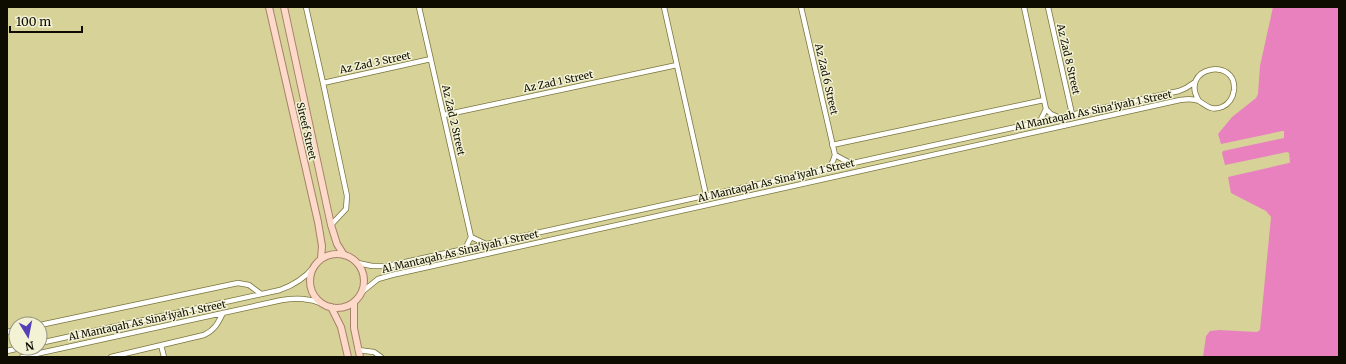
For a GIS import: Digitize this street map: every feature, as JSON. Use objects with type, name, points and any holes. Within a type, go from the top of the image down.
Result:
[{"type":"main road","name":"Sireef Street","points":[[269,7],[318,222],[322,246],[321,259]]},
{"type":"main road","name":"Sireef Street","points":[[284,7],[331,225],[337,244],[344,255]]},
{"type":"main road","points":[[336,254],[344,255],[358,263],[362,270],[364,284],[362,292],[354,302],[347,306],[339,308],[331,307],[323,304],[317,299],[312,291],[310,283],[311,275],[314,267],[321,259],[336,254]]},
{"type":"main road","points":[[354,302],[354,322],[360,357]]},
{"type":"main road","points":[[331,307],[341,326],[348,357]]},
{"type":"street","points":[[306,7],[347,196],[346,209],[331,225]]},
{"type":"street","name":"Az Zad 2 Street","points":[[419,7],[471,237]]},
{"type":"street","points":[[664,7],[706,195]]},
{"type":"street","name":"Az Zad 6 Street","points":[[801,7],[834,155]]},
{"type":"street","points":[[1024,7],[1046,109],[1051,114],[1058,117]]},
{"type":"street","name":"Az Zad 8 Street","points":[[1048,7],[1072,114]]},
{"type":"street","name":"Az Zad 3 Street","points":[[323,83],[431,59]]},
{"type":"street","name":"Az Zad 1 Street","points":[[444,115],[676,65]]},
{"type":"street","name":"Al Mantaqah As Sina'iyah 1 Street","points":[[358,263],[372,266],[382,266],[465,249],[1179,91],[1195,82],[1202,73],[1207,70],[1219,69],[1225,71],[1230,76],[1234,87],[1234,93],[1231,99],[1222,107],[1210,108],[1199,101],[1192,99],[1180,100],[392,275],[378,279],[362,292]]},
{"type":"street","points":[[1195,82],[1194,89],[1199,101]]},
{"type":"street","points":[[832,145],[1044,100]]},
{"type":"street","points":[[1040,122],[1046,109]]},
{"type":"street","points":[[828,168],[832,164],[834,155],[850,163]]},
{"type":"street","points":[[465,249],[471,237],[486,244]]},
{"type":"street","name":"Al Mantaqah As Sina'iyah 1 Street","points":[[48,342],[280,290],[292,286],[306,276],[314,267]]},
{"type":"street","points":[[48,323],[238,283],[249,285],[261,294]]},
{"type":"street","name":"Al Mantaqah As Sina'iyah 1 Street","points":[[22,357],[282,300],[295,298],[314,300],[323,304]]},
{"type":"street","points":[[111,357],[204,335],[216,326],[223,313]]},
{"type":"street","points":[[162,345],[164,357]]},
{"type":"street","points":[[358,350],[374,352],[381,357]]},
{"type":"shaded area","points":[[1273,7],[1339,7],[1339,357],[1203,357],[1206,336],[1210,331],[1257,332],[1260,330],[1271,217],[1266,211],[1231,193],[1228,177],[1289,163],[1289,153],[1287,152],[1225,165],[1222,153],[1223,151],[1284,138],[1284,131],[1221,144],[1218,134],[1232,117],[1256,98],[1258,94],[1260,66]]}]
